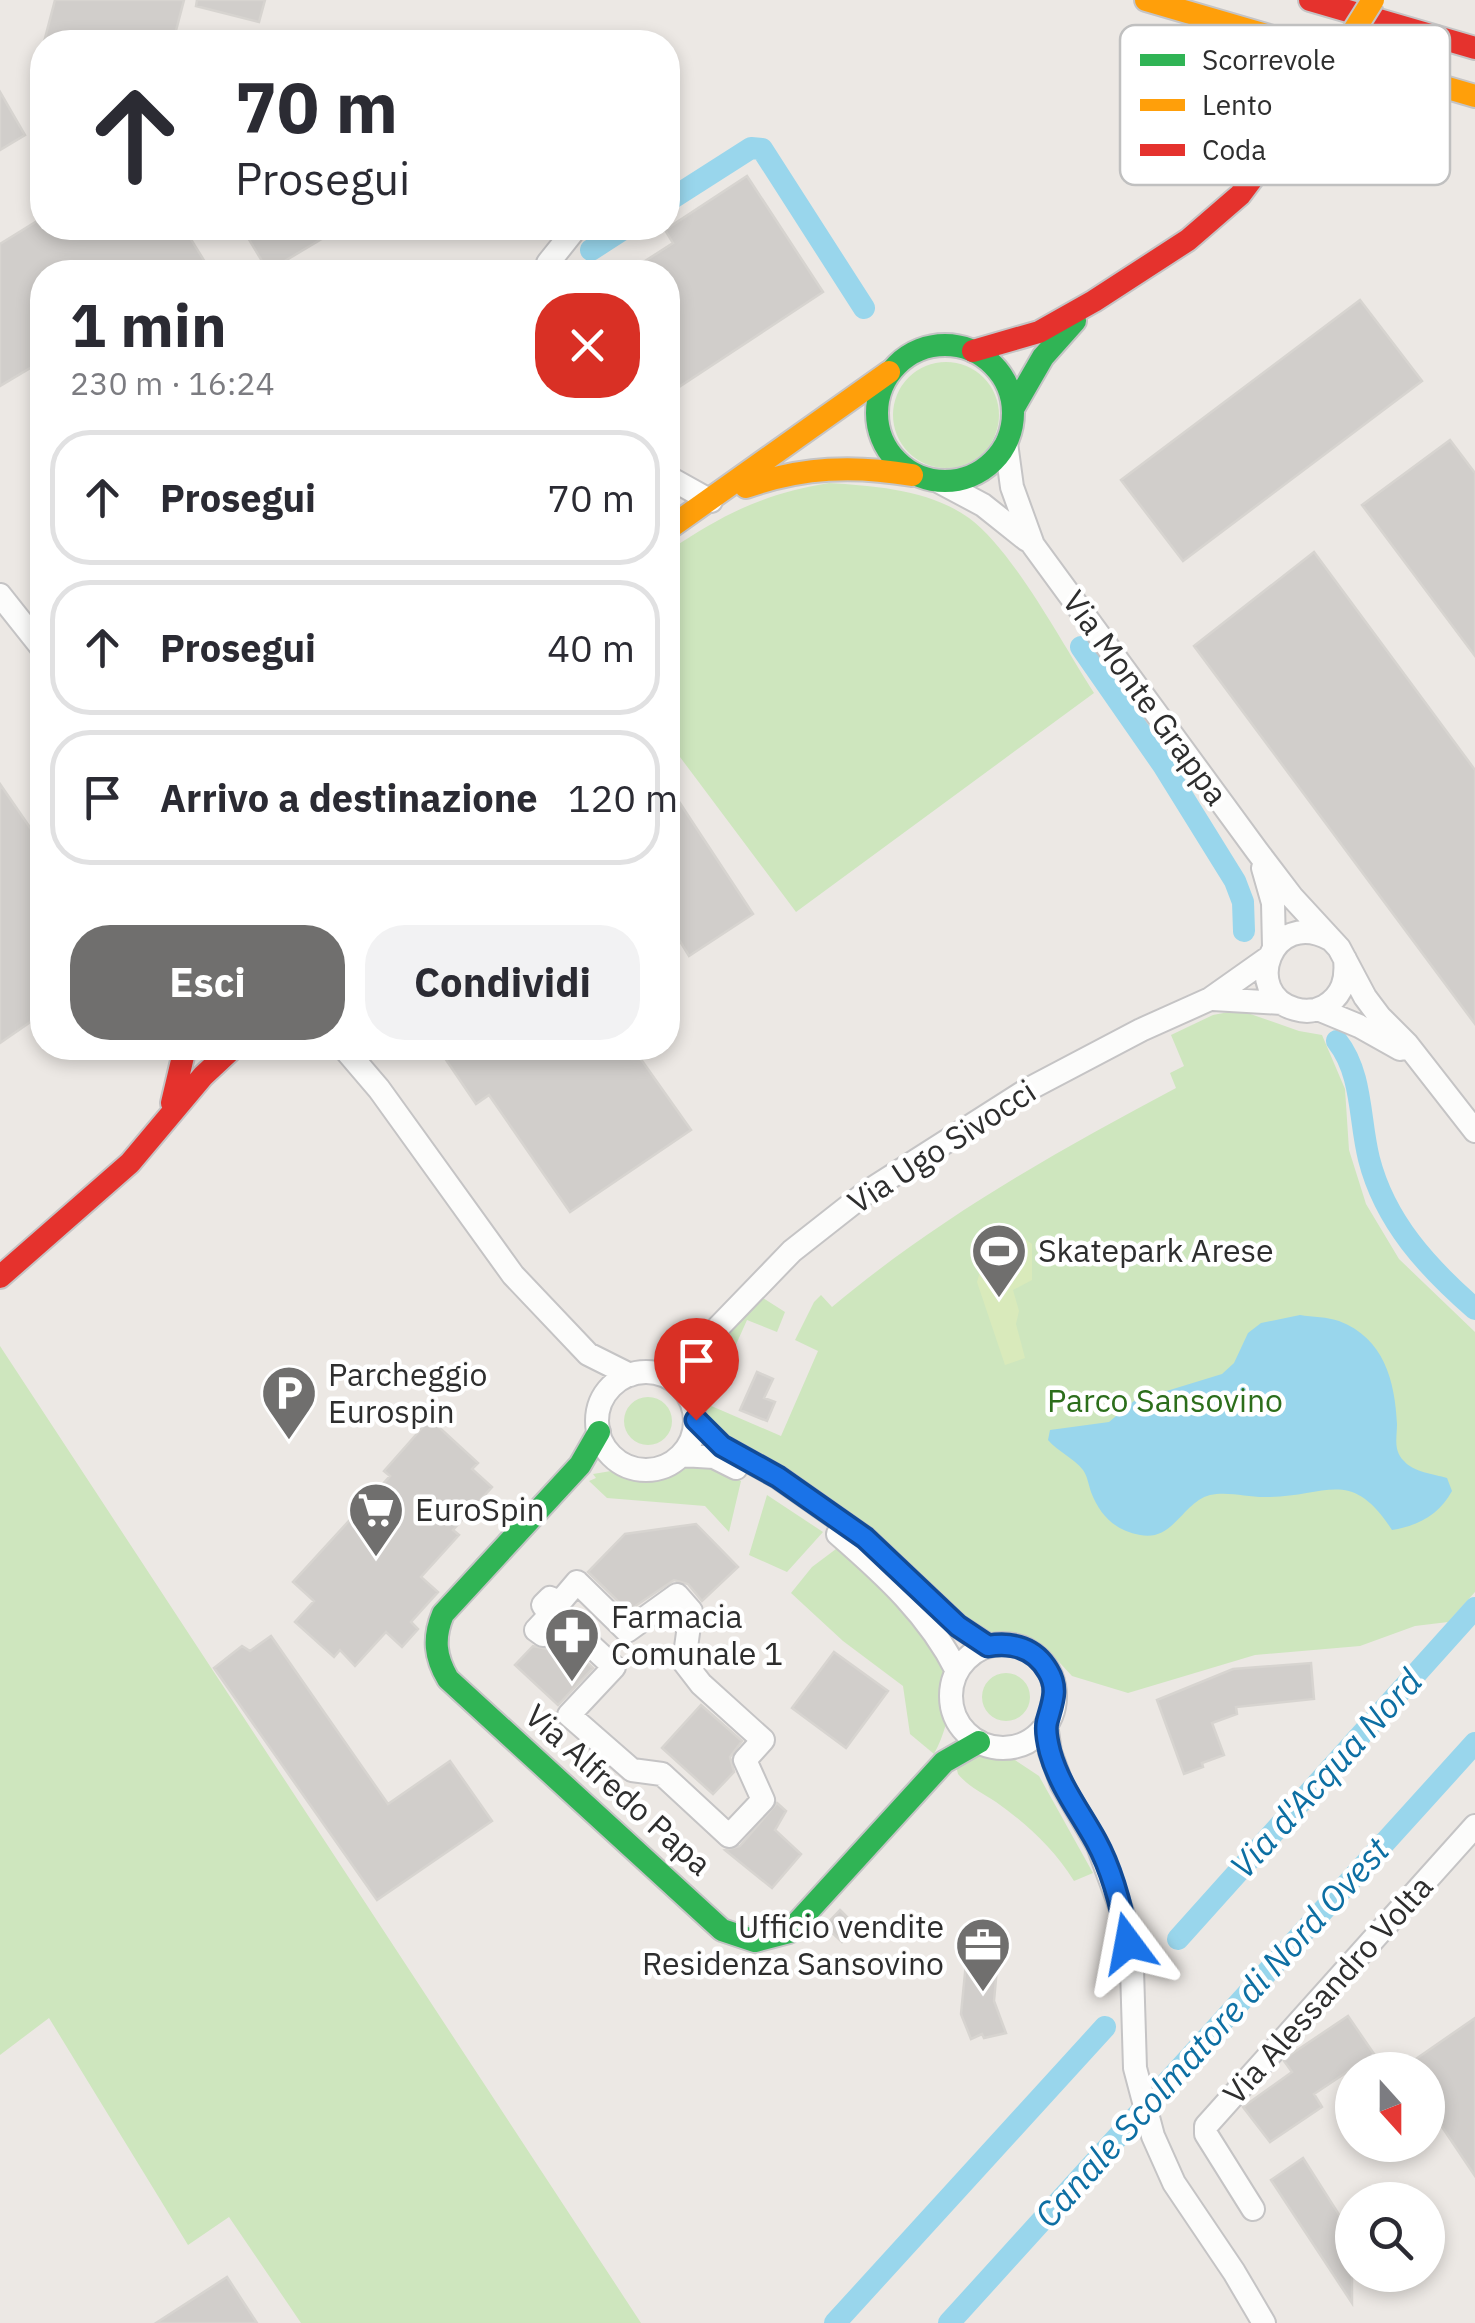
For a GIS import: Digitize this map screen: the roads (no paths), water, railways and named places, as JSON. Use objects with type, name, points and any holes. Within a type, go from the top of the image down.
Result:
[{"type":"main road","points":[[1146,0],[1232,25]]},
{"type":"main road","points":[[1310,0],[1396,25]]},
{"type":"main road","points":[[1357,25],[1373,0]]},
{"type":"main road","points":[[1450,41],[1475,48]]},
{"type":"main road","points":[[1450,89],[1475,96]]},
{"type":"main road","points":[[972,350],[1028,336],[1094,301],[1216,219],[1248,185]]},
{"type":"main road","points":[[711,501],[762,480],[808,468],[850,467],[958,480],[978,473],[1006,443],[1013,409],[1043,357],[1094,301]]},
{"type":"main road","points":[[680,521],[909,354],[930,346],[972,350],[988,360],[1010,390],[1013,409]]},
{"type":"main road","points":[[891,370],[877,402],[880,437],[889,453],[927,478]]},
{"type":"main road","points":[[164,1122],[183,1060]]},
{"type":"main road","points":[[0,1277],[130,1163],[220,1060]]},
{"type":"main road","name":"Via Alfredo Papa","points":[[598,1432],[580,1465],[444,1614],[436,1636],[438,1659],[448,1679],[722,1930],[755,1942],[789,1932],[944,1762],[979,1742]]},
{"type":"street","points":[[550,260],[566,240]]},
{"type":"street","name":"Via Monte Grappa","points":[[1006,443],[1012,488],[1034,545],[1257,851],[1330,939]]},
{"type":"street","name":"Via Monte Grappa","points":[[927,478],[983,505],[1034,545]]},
{"type":"street","points":[[680,483],[711,501]]},
{"type":"street","points":[[0,595],[30,633]]},
{"type":"street","name":"Via Monte Grappa","points":[[1257,851],[1272,903],[1271,953]]},
{"type":"street","points":[[1423,1066],[1382,1038],[1318,1010],[1299,1010],[1282,1003],[1268,983],[1271,953],[1294,933],[1307,931],[1330,939],[1365,998],[1423,1066],[1475,1131]]},
{"type":"street","name":"Via Ugo Sivocci","points":[[660,1374],[706,1340],[792,1251],[866,1192],[1027,1090],[1141,1030],[1210,1000],[1271,953]]},
{"type":"street","points":[[1318,1010],[1338,995],[1346,972],[1344,959]]},
{"type":"street","name":"Via Ugo Sivocci","points":[[1210,1000],[1282,1003]]},
{"type":"street","points":[[352,1060],[380,1089],[484,1240],[588,1354],[630,1375],[660,1374],[685,1391],[696,1420],[690,1444],[682,1455],[655,1469],[640,1470],[614,1458],[598,1432],[602,1399],[630,1375]]},
{"type":"street","name":"Via Ugo Sivocci","points":[[685,1391],[706,1340]]},
{"type":"street","points":[[588,1354],[602,1399]]},
{"type":"street","points":[[696,1420],[722,1446],[778,1477],[865,1538],[958,1626],[988,1646]]},
{"type":"street","points":[[682,1455],[724,1461],[836,1532],[921,1614],[938,1634],[957,1671]]},
{"type":"street","points":[[580,1465],[614,1458]]},
{"type":"street","points":[[577,1582],[627,1630],[677,1596],[691,1611],[684,1662],[701,1684],[763,1740],[745,1760],[763,1800],[729,1836],[662,1774],[632,1770],[569,1715],[614,1667],[560,1617],[543,1636],[536,1630],[550,1616],[543,1605],[550,1598],[560,1602],[577,1582]]},
{"type":"street","points":[[1002,1644],[1027,1650],[1046,1667],[1054,1692],[1046,1724],[1025,1742],[1012,1747],[979,1742],[958,1722],[952,1706],[951,1688],[957,1671],[965,1660],[988,1646],[1002,1644]]},
{"type":"street","name":"Via Alfredo Papa","points":[[944,1762],[958,1722]]},
{"type":"street","points":[[1046,1724],[1050,1752],[1062,1786],[1098,1846],[1124,1917],[1132,1969],[1138,2080],[1154,2136],[1174,2184],[1264,2323]]},
{"type":"street","points":[[1012,1747],[1039,1762],[1062,1786]]},
{"type":"street","name":"Via Alessandro Volta","points":[[1253,2209],[1206,2134],[1206,2126],[1475,1826]]},
{"type":"water","points":[[1300,1315],[1339,1321],[1367,1338],[1377,1350],[1390,1377],[1398,1453],[1413,1468],[1447,1478],[1452,1491],[1427,1518],[1392,1530],[1377,1510],[1349,1491],[1264,1497],[1217,1494],[1192,1505],[1161,1533],[1140,1535],[1109,1520],[1095,1500],[1083,1470],[1048,1440],[1050,1430],[1109,1422],[1134,1401],[1222,1374],[1234,1363],[1248,1333],[1261,1323]]},
{"type":"waterway","name":"Via d'Acqua Nord","points":[[680,193],[751,148],[762,149],[864,308]]},
{"type":"waterway","name":"Via d'Acqua Nord","points":[[591,250],[606,240]]},
{"type":"waterway","name":"Via d'Acqua Nord","points":[[1081,647],[1163,765],[1235,881],[1243,902],[1244,931]]},
{"type":"waterway","name":"Via d'Acqua Nord","points":[[1337,1041],[1352,1068],[1369,1159],[1386,1203],[1425,1260],[1475,1309]]},
{"type":"waterway","name":"Via d'Acqua Nord","points":[[1178,1939],[1475,1608]]},
{"type":"waterway","name":"Canale Scolmatore di Nord Ovest","points":[[949,2323],[1475,1743]]},
{"type":"waterway","name":"Via d'Acqua Nord","points":[[835,2323],[1105,2027]]},
{"type":"place","name":"Skatepark Arese","points":[[999,1300]]},
{"type":"place","name":"Parcheggio Eurospin","points":[[289,1442]]},
{"type":"place","name":"EuroSpin","points":[[376,1559]]},
{"type":"place","name":"Farmacia Comunale 1","points":[[572,1684]]},
{"type":"place","name":"Ufficio vendite Residenza Sansovino","points":[[983,1994]]},
{"type":"park label","name":"Parco Sansovino","points":[[1165,1401]]}]
